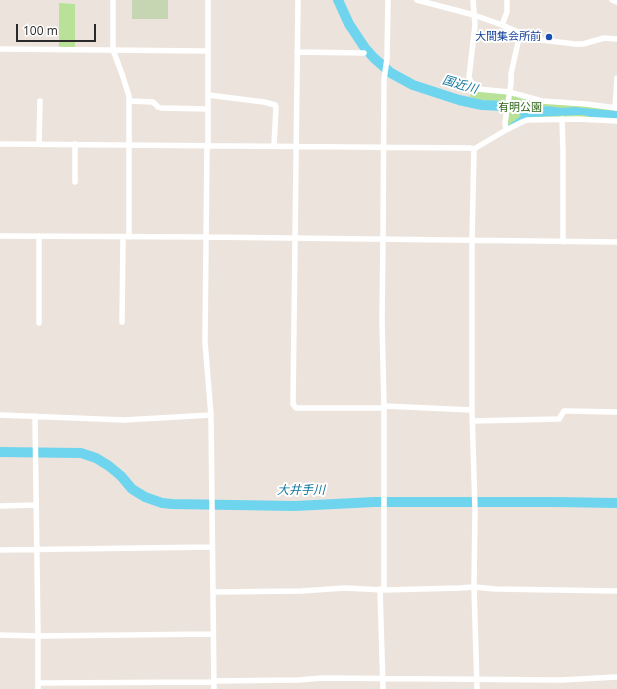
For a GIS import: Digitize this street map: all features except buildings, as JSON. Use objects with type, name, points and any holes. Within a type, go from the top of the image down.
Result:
[{"type":"street","points":[[113,0],[113,50],[122,74],[129,101],[129,145],[122,322]]},
{"type":"street","points":[[208,0],[208,146],[205,342],[211,415],[214,689]]},
{"type":"street","points":[[298,0],[293,404],[296,408],[384,407],[472,410]]},
{"type":"street","points":[[383,689],[382,589],[384,407],[382,320],[384,79],[387,59],[388,0]]},
{"type":"street","points":[[417,0],[474,16],[542,40],[570,44],[583,44],[604,38],[617,39]]},
{"type":"street","points":[[473,0],[475,25],[469,71],[469,77],[473,87],[478,89],[509,92],[542,101],[616,108],[617,78]]},
{"type":"street","points":[[502,25],[507,12],[507,0]]},
{"type":"street","points":[[612,0],[617,2]]},
{"type":"street","points":[[506,130],[505,127],[511,74],[520,33]]},
{"type":"street","points":[[0,49],[207,51]]},
{"type":"street","points":[[297,52],[364,53]]},
{"type":"street","points":[[208,95],[264,102],[275,105],[274,146]]},
{"type":"street","points":[[39,144],[40,101]]},
{"type":"street","points":[[129,101],[153,102],[161,108],[208,110]]},
{"type":"street","points":[[562,119],[563,242]]},
{"type":"street","points":[[0,144],[474,149],[506,130],[527,120],[577,119],[617,121]]},
{"type":"street","points":[[75,144],[75,182]]},
{"type":"street","points":[[474,149],[472,241],[472,420],[475,510],[474,587],[477,689]]},
{"type":"street","points":[[0,236],[617,242]]},
{"type":"street","points":[[39,236],[39,323]]},
{"type":"street","points":[[472,420],[559,419],[564,411],[617,412]]},
{"type":"street","points":[[0,415],[124,420],[211,415]]},
{"type":"street","points":[[35,416],[38,686],[299,680],[322,678],[561,680],[617,677]]},
{"type":"street","points":[[0,506],[36,505]]},
{"type":"street","points":[[0,550],[212,547]]},
{"type":"street","points":[[213,592],[301,591],[345,588],[382,589],[474,587],[495,589],[617,591]]},
{"type":"street","points":[[0,635],[213,634]]},
{"type":"green space","points":[[132,0],[168,0],[168,19],[132,19]]},
{"type":"green space","points":[[59,3],[75,4],[75,47],[59,47]]},
{"type":"green space","name":"有明公園","points":[[472,89],[617,111],[617,121],[549,118],[507,126],[509,103],[486,101],[470,97]]},
{"type":"water","points":[[509,104],[531,108],[547,106],[562,108],[577,107],[617,111],[617,119],[593,118],[584,115],[531,117],[508,128],[507,126],[521,116],[516,110],[509,107]]},
{"type":"waterway","name":"国近川","points":[[338,0],[349,24],[365,48],[391,73],[413,85],[459,100],[482,105],[518,108]]},
{"type":"waterway","name":"大井手川","points":[[0,452],[81,453],[96,458],[109,466],[121,476],[132,489],[145,497],[162,503],[172,504],[295,506],[374,502],[617,503]]},
{"type":"place","name":"大間集会所前","points":[[549,37]]}]
